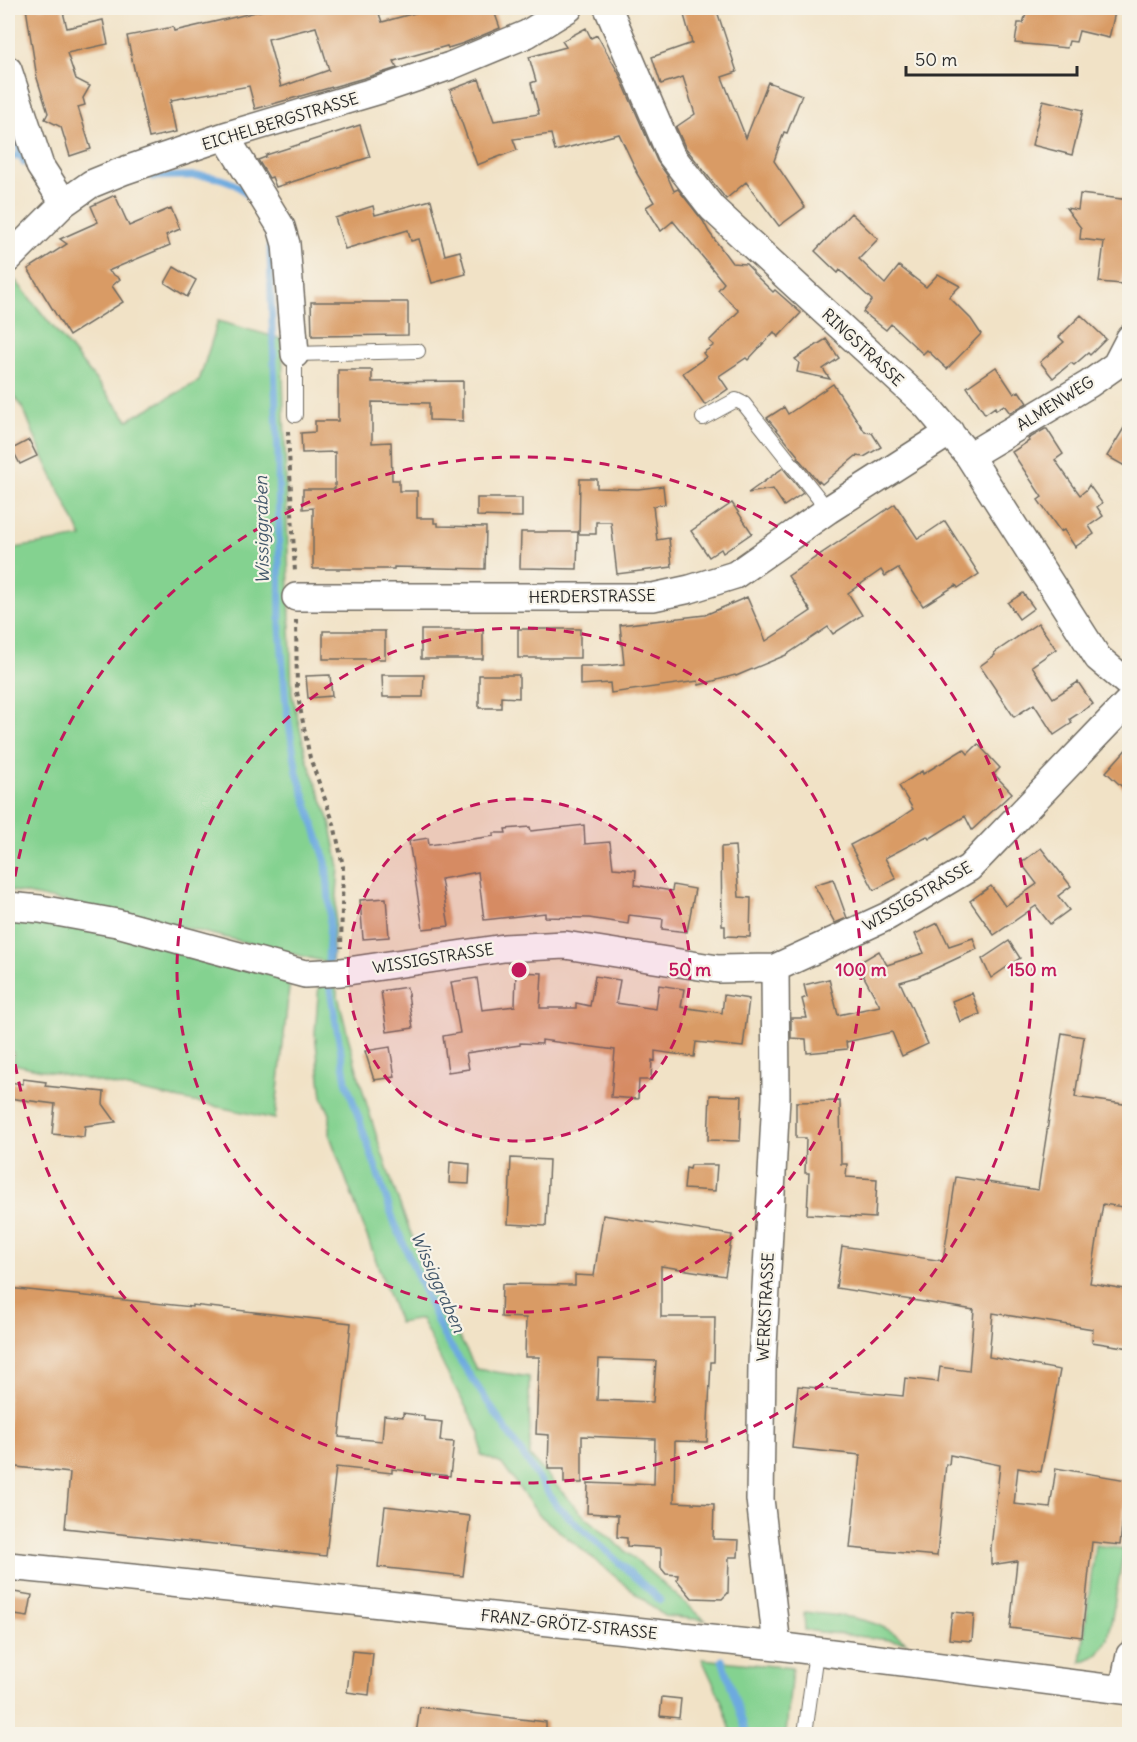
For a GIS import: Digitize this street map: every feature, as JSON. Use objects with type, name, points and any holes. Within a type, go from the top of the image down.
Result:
[{"type":"street","name":"EICHELBERGSTRASSE","points":[[8,259],[64,203],[91,184],[225,136],[383,89],[450,66],[527,34],[569,8]]},
{"type":"street","name":"RINGSTRASSE","points":[[608,8],[672,155],[712,208],[926,405],[950,432],[969,456],[1098,658],[1130,685]]},
{"type":"street","points":[[8,70],[40,166],[64,203]]},
{"type":"street","points":[[225,136],[281,227],[286,244],[295,354]]},
{"type":"street","name":"ALMENWEG","points":[[969,456],[1089,384],[1116,364],[1130,338]]},
{"type":"street","name":"HERDERSTRASSE","points":[[296,597],[653,597],[690,589],[735,575],[828,510],[950,432]]},
{"type":"street","name":"WISSIGSTRASSE","points":[[8,906],[40,909],[117,923],[305,974],[341,972],[504,948],[565,945],[718,969],[775,968],[888,916],[969,868],[1130,700]]},
{"type":"street","name":"WERKSTRASSE","points":[[775,968],[776,1097],[762,1365],[760,1500],[777,1646]]},
{"type":"street","name":"FRANZ-GRÖTZ-STRASSE","points":[[8,1566],[777,1646],[1126,1690]]},
{"type":"street","points":[[1126,1690],[1130,1655]]},
{"type":"lane","points":[[295,415],[295,354],[418,351]]},
{"type":"lane","points":[[703,418],[736,400],[744,404],[828,510]]},
{"type":"lane","points":[[805,1734],[816,1652]]},
{"type":"path","points":[[295,415],[287,425],[296,597],[297,692],[310,758],[334,824],[343,866],[341,972]]},
{"type":"green space","points":[[16,281],[128,420],[199,381],[218,321],[282,339],[292,694],[307,759],[330,821],[339,867],[332,962],[8,890],[8,543],[9,549],[82,537],[44,459],[24,410],[8,386],[8,288]]},
{"type":"green space","points":[[8,912],[32,914],[290,979],[275,1119],[13,1064],[13,1052],[8,1051]]},
{"type":"green space","points":[[334,979],[361,1085],[394,1190],[433,1286],[476,1369],[529,1377],[530,1456],[579,1511],[705,1620],[664,1616],[538,1514],[502,1464],[481,1455],[480,1433],[421,1319],[399,1323],[330,1136],[330,1114],[322,1097],[315,1033],[319,984]]},
{"type":"green space","points":[[1095,1545],[1124,1549],[1108,1640],[1099,1654],[1081,1662]]},
{"type":"green space","points":[[804,1612],[845,1616],[870,1622],[895,1633],[906,1642],[805,1630]]},
{"type":"green space","points":[[702,1659],[792,1668],[786,1734],[732,1734],[722,1702]]},
{"type":"building","points":[[26,8],[62,8],[67,28],[103,20],[108,44],[67,53],[76,79],[90,86],[83,98],[85,105],[78,107],[91,149],[70,156],[61,127],[45,119],[48,113],[37,78]]},
{"type":"building","points":[[272,8],[377,8],[382,22],[433,8],[493,8],[500,28],[448,48],[447,46],[394,61],[397,68],[255,109],[249,86],[171,100],[176,132],[149,138],[127,36],[173,27],[174,31]],"holes":[[[316,27],[329,70],[281,87],[268,39]]]},
{"type":"building","points":[[682,8],[716,8],[737,72],[722,77],[746,138],[768,82],[802,95],[787,133],[784,132],[774,161],[805,207],[779,226],[746,182],[726,199],[685,147],[676,127],[695,114],[683,77],[661,84],[652,57],[692,43]]},
{"type":"building","points":[[1028,8],[1116,8],[1109,38],[1079,31],[1076,42],[1069,41],[1067,48],[1015,43],[1018,23],[1023,23]]},
{"type":"building","points":[[586,28],[591,38],[597,35],[618,72],[657,161],[674,191],[678,189],[732,263],[746,264],[773,292],[775,290],[801,313],[778,337],[774,332],[748,360],[746,358],[719,376],[728,389],[705,405],[683,373],[706,357],[703,353],[714,345],[709,341],[739,311],[718,290],[724,283],[673,221],[661,231],[646,207],[654,202],[636,172],[619,134],[555,151],[551,134],[513,139],[517,150],[477,165],[450,90],[479,79],[494,121],[539,114],[531,83],[536,81],[529,57],[566,47],[562,41]]},
{"type":"building","points":[[1043,100],[1083,110],[1072,155],[1032,145]]},
{"type":"building","points":[[360,125],[370,157],[276,187],[272,177],[269,178],[258,160],[266,155]]},
{"type":"building","points":[[1080,194],[1130,200],[1130,262],[1125,262],[1122,284],[1099,282],[1104,242],[1080,239],[1081,228],[1066,208],[1078,210]]},
{"type":"building","points":[[115,195],[129,226],[171,208],[180,229],[166,235],[170,245],[108,271],[120,279],[112,286],[123,302],[69,336],[28,269],[67,244],[60,239],[98,222],[91,206]]},
{"type":"building","points":[[431,200],[445,255],[460,251],[466,274],[432,283],[419,239],[411,241],[408,230],[345,249],[335,218],[373,206],[375,215]]},
{"type":"building","points":[[851,213],[878,239],[859,259],[885,284],[899,266],[926,287],[938,274],[960,286],[949,297],[971,319],[981,334],[947,369],[927,350],[923,354],[891,324],[886,330],[863,312],[872,300],[840,270],[838,273],[815,251]]},
{"type":"building","points":[[174,267],[196,280],[187,297],[165,283]]},
{"type":"building","points":[[311,302],[408,302],[408,335],[312,336]]},
{"type":"building","points":[[1081,315],[1106,339],[1090,355],[1088,353],[1074,365],[1071,363],[1053,378],[1040,362],[1064,342],[1059,337]]},
{"type":"building","points":[[826,339],[839,358],[823,369],[830,379],[797,372],[799,363],[795,359]]},
{"type":"building","points":[[996,367],[1014,394],[1019,391],[1027,403],[1010,413],[1004,405],[996,410],[995,407],[985,414],[967,387]]},
{"type":"building","points":[[338,370],[372,370],[372,382],[463,381],[463,421],[429,420],[429,403],[372,402],[372,443],[391,442],[392,480],[399,480],[399,491],[417,491],[417,518],[434,518],[434,523],[438,523],[438,526],[486,527],[485,569],[394,567],[394,569],[313,569],[313,508],[303,509],[303,489],[335,489],[335,452],[302,453],[301,433],[315,432],[315,421],[338,421]]},
{"type":"building","points":[[833,384],[865,432],[872,433],[881,447],[864,457],[856,456],[822,484],[767,418],[784,407],[788,414]]},
{"type":"building","points":[[1130,418],[1130,469],[1107,456]]},
{"type":"building","points":[[1045,429],[1063,454],[1055,460],[1080,495],[1089,485],[1102,503],[1097,507],[1103,516],[1089,526],[1094,534],[1075,547],[1064,530],[1060,532],[1062,530],[1060,531],[1038,500],[1042,497],[1012,452]]},
{"type":"building","points":[[29,440],[37,456],[20,464],[12,449]]},
{"type":"building","points":[[783,468],[803,493],[784,506],[773,489],[748,493]]},
{"type":"building","points":[[580,479],[597,479],[597,488],[638,489],[663,486],[665,504],[653,506],[657,540],[669,538],[672,567],[617,574],[611,522],[596,522],[596,534],[579,534]]},
{"type":"building","points":[[477,498],[522,498],[522,517],[477,516]]},
{"type":"building","points":[[732,503],[752,533],[723,553],[721,549],[709,557],[691,531]]},
{"type":"building","points":[[895,504],[918,539],[945,521],[979,574],[958,588],[956,585],[923,606],[898,568],[885,576],[881,570],[848,593],[862,615],[833,634],[828,627],[786,655],[736,676],[699,685],[698,681],[611,693],[610,683],[580,685],[580,666],[624,664],[620,625],[705,615],[747,597],[766,641],[811,611],[788,576]]},
{"type":"building","points":[[521,532],[578,532],[577,569],[520,568]]},
{"type":"building","points":[[1023,593],[1034,608],[1019,619],[1008,603]]},
{"type":"building","points":[[1038,623],[1056,649],[1032,666],[1053,698],[1078,682],[1093,704],[1070,719],[1072,723],[1054,735],[1034,704],[1014,717],[980,666],[995,655],[994,653]]},
{"type":"building","points":[[518,629],[580,629],[580,658],[518,658]]},
{"type":"building","points":[[421,630],[483,630],[483,659],[421,659]]},
{"type":"building","points":[[323,631],[385,631],[385,659],[323,659]]},
{"type":"building","points":[[330,675],[332,696],[308,698],[306,676]]},
{"type":"building","points":[[382,675],[424,675],[423,697],[383,697]]},
{"type":"building","points":[[479,675],[519,675],[519,698],[501,697],[501,708],[479,708]]},
{"type":"building","points":[[978,744],[1000,768],[994,774],[1012,793],[972,830],[965,816],[929,839],[927,836],[885,858],[896,879],[874,890],[850,845],[894,822],[913,809],[899,786],[964,749],[968,754]]},
{"type":"building","points":[[1130,745],[1130,794],[1106,772]]},
{"type":"building","points":[[584,825],[585,844],[610,842],[613,868],[636,870],[635,885],[672,891],[673,885],[695,889],[687,932],[662,929],[663,919],[629,915],[628,924],[589,918],[545,917],[545,913],[484,920],[478,872],[441,879],[449,926],[423,929],[409,841],[428,838],[429,845],[494,836],[494,833],[506,833],[505,829],[530,827],[531,831]]},
{"type":"building","points":[[735,846],[739,897],[751,898],[750,937],[725,936],[725,926],[722,926],[721,847]]},
{"type":"building","points":[[1041,848],[1071,886],[1058,896],[1069,910],[1050,924],[1036,906],[994,935],[970,901],[991,886],[1005,906],[1037,884],[1021,863]]},
{"type":"building","points":[[833,879],[847,918],[835,923],[814,885]]},
{"type":"building","points":[[386,898],[389,937],[363,939],[360,900]]},
{"type":"building","points":[[938,923],[949,946],[973,938],[977,949],[917,977],[900,982],[928,1044],[902,1056],[892,1032],[846,1042],[847,1049],[807,1053],[806,1039],[791,1038],[791,1018],[807,1018],[802,999],[807,997],[804,985],[829,979],[838,1015],[880,1006],[857,964],[879,951],[887,965],[924,953],[915,934]]},
{"type":"building","points":[[1009,941],[1020,958],[991,978],[982,959]]},
{"type":"building","points":[[516,972],[542,973],[540,1008],[576,1008],[576,1003],[590,1006],[595,976],[620,980],[616,1003],[656,1009],[659,985],[684,989],[681,1007],[722,1013],[724,995],[749,999],[743,1047],[696,1042],[694,1057],[655,1051],[651,1080],[639,1080],[638,1099],[611,1097],[615,1050],[542,1040],[542,1044],[520,1043],[520,1045],[466,1053],[469,1069],[448,1072],[443,1036],[460,1033],[451,982],[477,978],[482,1010],[515,1006]]},
{"type":"building","points":[[407,987],[413,1028],[387,1032],[381,991]]},
{"type":"building","points":[[972,993],[980,1014],[960,1022],[952,1001]]},
{"type":"building","points":[[1062,1033],[1084,1037],[1075,1097],[1130,1105],[1130,1208],[1103,1204],[1090,1283],[1130,1290],[1130,1348],[1092,1342],[1093,1329],[993,1313],[989,1357],[1060,1370],[1041,1472],[1018,1468],[1014,1504],[1050,1508],[1056,1468],[1127,1480],[1120,1545],[1092,1542],[1082,1637],[1010,1628],[1017,1561],[991,1565],[1000,1465],[950,1455],[949,1465],[946,1464],[937,1556],[850,1548],[860,1455],[792,1448],[798,1386],[903,1396],[905,1378],[938,1382],[940,1367],[969,1371],[974,1310],[836,1288],[842,1246],[943,1261],[956,1177],[1038,1190]]},
{"type":"building","points":[[390,1047],[395,1077],[374,1080],[365,1051]]},
{"type":"building","points":[[23,1079],[46,1082],[45,1086],[104,1092],[103,1104],[116,1122],[85,1126],[84,1137],[52,1134],[55,1104],[8,1098],[9,1082],[23,1084]]},
{"type":"building","points":[[710,1095],[742,1096],[740,1141],[708,1140]]},
{"type":"building","points":[[840,1101],[841,1164],[847,1164],[846,1177],[877,1179],[875,1218],[807,1214],[809,1173],[805,1173],[806,1138],[796,1138],[796,1102]]},
{"type":"building","points":[[511,1158],[549,1160],[546,1226],[508,1224]]},
{"type":"building","points":[[450,1162],[470,1164],[469,1184],[449,1183]]},
{"type":"building","points":[[691,1165],[717,1165],[715,1191],[684,1189],[686,1168],[690,1169]]},
{"type":"building","points":[[603,1215],[732,1235],[725,1276],[661,1266],[661,1317],[715,1317],[714,1362],[711,1362],[707,1442],[675,1441],[674,1502],[714,1504],[713,1539],[739,1540],[738,1557],[729,1557],[728,1593],[722,1599],[692,1598],[677,1580],[678,1575],[666,1574],[661,1568],[661,1548],[627,1546],[627,1538],[617,1537],[618,1515],[587,1513],[588,1483],[654,1484],[655,1439],[582,1436],[582,1483],[564,1483],[564,1469],[548,1469],[549,1435],[536,1434],[539,1357],[525,1357],[526,1318],[501,1317],[502,1284],[575,1285],[575,1275],[594,1276]],"holes":[[[599,1359],[656,1361],[653,1402],[597,1400]]]},
{"type":"building","points":[[8,1288],[351,1323],[339,1437],[382,1441],[384,1415],[403,1417],[403,1413],[424,1416],[424,1420],[442,1422],[440,1441],[454,1442],[450,1476],[392,1469],[392,1473],[336,1467],[326,1556],[65,1528],[70,1473],[8,1466]]},
{"type":"building","points":[[385,1506],[470,1516],[463,1576],[378,1567]]},
{"type":"building","points":[[8,1591],[32,1595],[28,1617],[8,1614]]},
{"type":"building","points":[[952,1612],[974,1614],[972,1641],[949,1639]]},
{"type":"building","points":[[352,1651],[373,1653],[369,1695],[347,1692]]},
{"type":"building","points":[[662,1697],[681,1699],[679,1718],[660,1716]]},
{"type":"building","points":[[420,1707],[546,1722],[546,1734],[416,1734]]},
{"type":"waterway","points":[[8,112],[24,163]]},
{"type":"waterway","points":[[8,158],[21,155]]},
{"type":"waterway","name":"Wissiggraben","points":[[152,177],[216,178],[239,187],[248,196]]},
{"type":"waterway","name":"Wissiggraben","points":[[265,223],[270,238],[278,454],[280,626],[286,706],[297,773],[326,862],[330,912],[328,967]]},
{"type":"waterway","name":"Wissiggraben","points":[[328,978],[346,1081],[395,1224],[443,1335],[557,1506],[660,1600]]},
{"type":"waterway","points":[[722,1660],[747,1734]]}]
